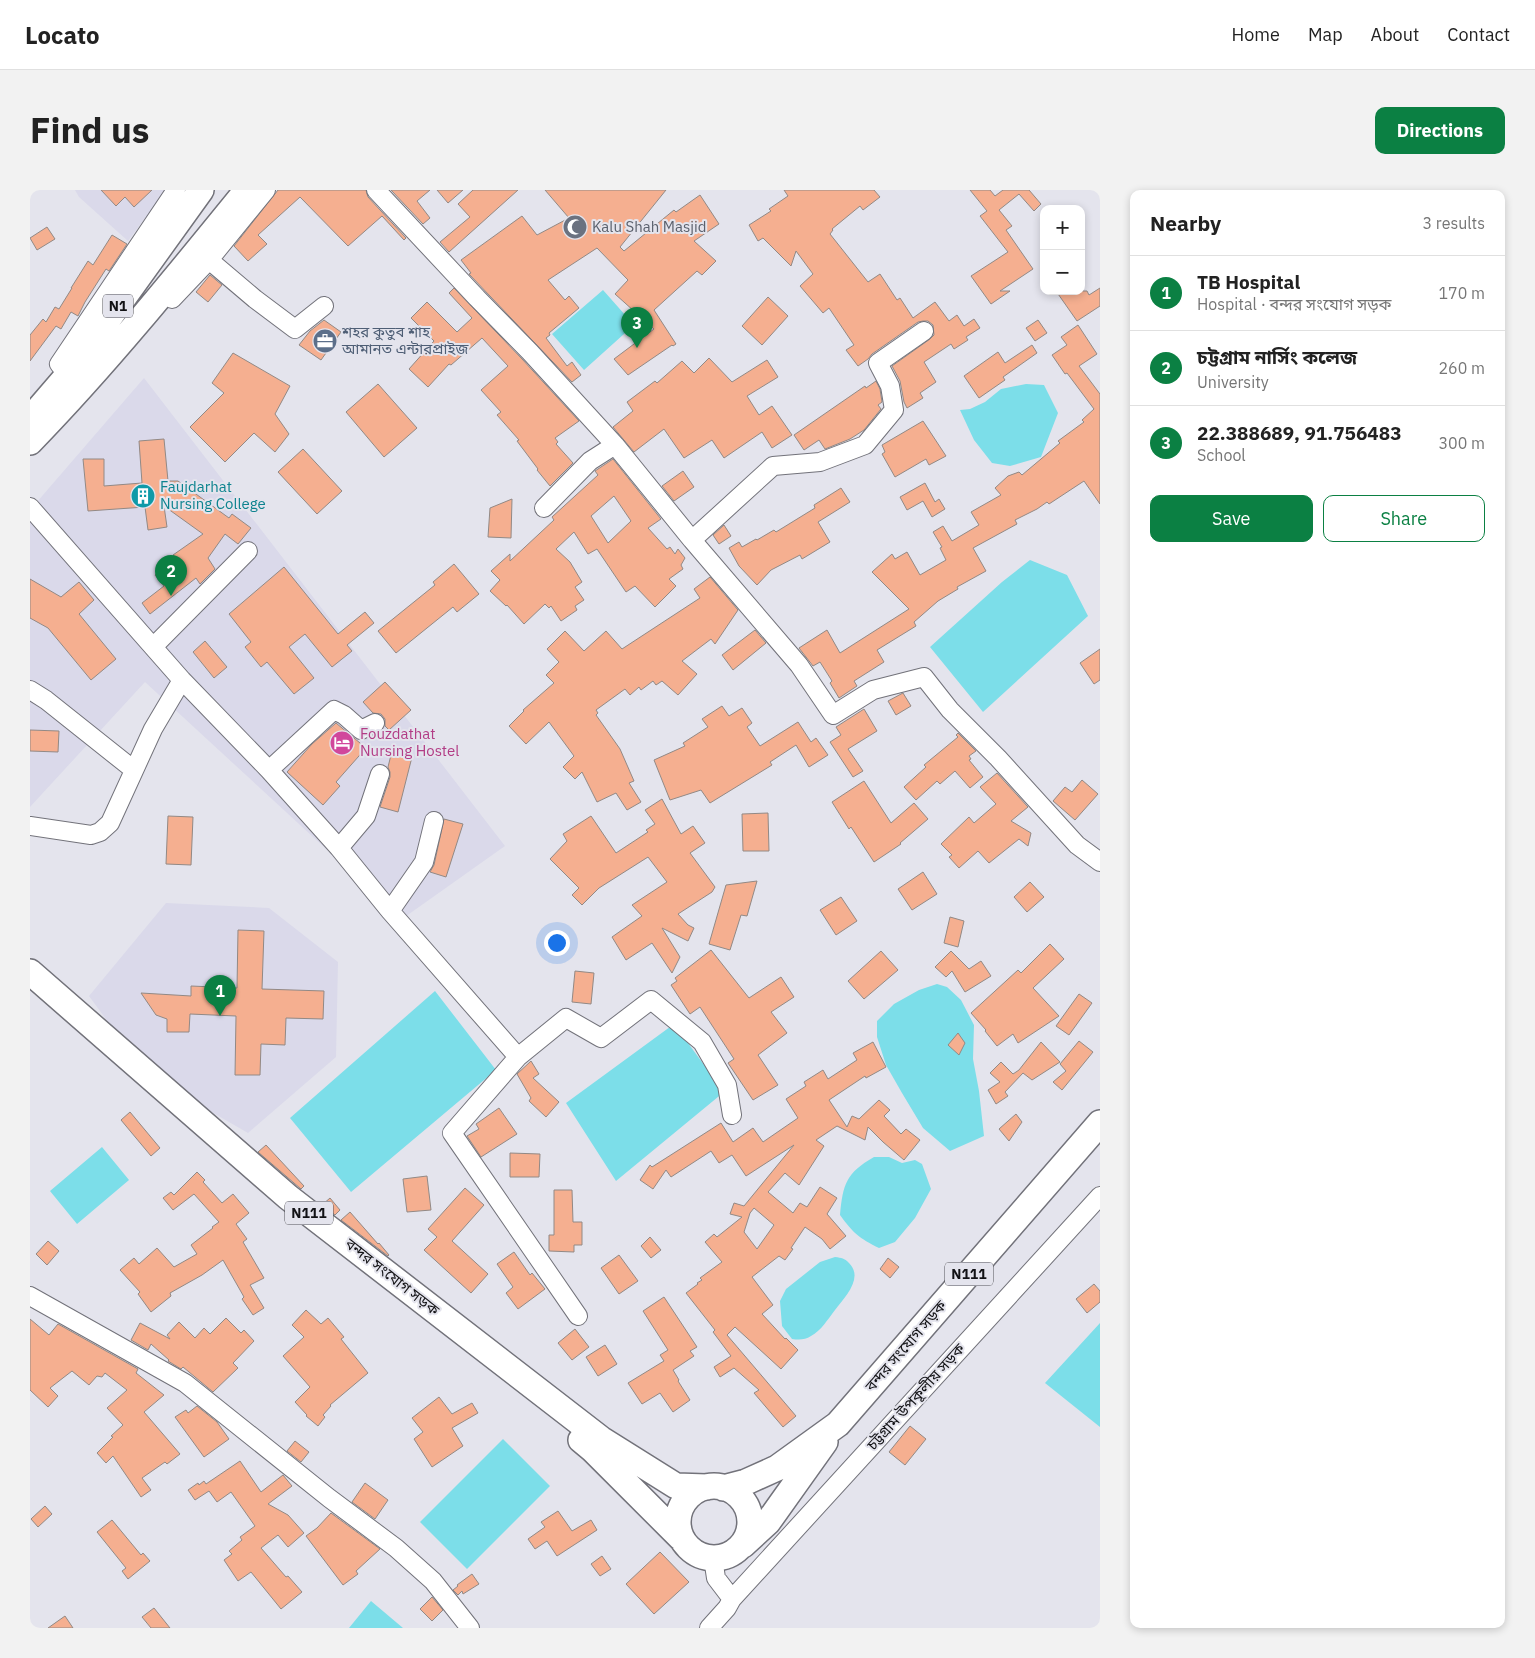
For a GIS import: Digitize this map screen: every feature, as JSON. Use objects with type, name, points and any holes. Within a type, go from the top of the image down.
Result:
[{"type":"highway","name":"N1","points":[[74,382],[201,190]]},
{"type":"highway","name":"N1","points":[[34,431],[74,382],[199,250],[247,190]]},
{"type":"highway","name":"বন্দর সংযোগ সড়ক","points":[[30,972],[288,1197],[601,1439],[676,1486],[715,1487],[746,1482],[777,1468],[838,1424],[1100,1124]]},
{"type":"highway","name":"বন্দর সংযোগ সড়ক","points":[[30,994],[279,1208],[593,1450],[681,1538]]},
{"type":"highway","name":"N111","points":[[681,1538],[687,1546],[703,1557],[713,1558],[730,1555],[737,1550],[768,1522],[838,1424]]},
{"type":"highway","points":[[681,1538],[678,1516],[682,1506],[688,1497],[697,1490],[715,1487],[733,1492],[742,1500],[747,1509],[750,1520],[749,1531],[744,1542],[737,1550]]},
{"type":"street","points":[[74,382],[59,364],[176,190]]},
{"type":"street","points":[[34,431],[79,398],[209,260],[266,190]]},
{"type":"street","points":[[376,190],[615,444],[692,540],[799,665],[833,715],[873,690],[924,678],[950,710],[998,758],[1076,845],[1100,862]]},
{"type":"street","points":[[209,260],[255,299],[295,329],[324,306]]},
{"type":"street","points":[[692,540],[773,466],[820,462],[865,445],[894,410],[890,386],[878,363],[924,331]]},
{"type":"street","points":[[544,508],[590,461],[615,444]]},
{"type":"street","points":[[30,507],[182,680],[269,770],[339,848],[390,911],[518,1057]]},
{"type":"street","points":[[154,646],[248,551]]},
{"type":"street","points":[[30,826],[91,835],[100,832],[110,823],[153,729],[182,680]]},
{"type":"street","points":[[30,690],[46,700],[134,770]]},
{"type":"street","points":[[269,770],[334,710],[344,714],[361,730],[375,723]]},
{"type":"street","points":[[339,848],[366,816],[380,774]]},
{"type":"street","points":[[390,911],[424,862],[434,821]]},
{"type":"street","points":[[578,1316],[452,1133],[518,1057],[566,1018],[601,1038],[651,1000],[702,1042],[727,1085],[732,1115]]},
{"type":"street","name":"চট্টগ্রাম উপকূলীয় সড়ক","points":[[709,1628],[727,1608],[732,1599],[1100,1196]]},
{"type":"street","points":[[30,1296],[185,1383],[396,1548],[433,1581],[464,1626]]},
{"type":"street","points":[[713,1558],[716,1578],[732,1599]]},
{"type":"shaded area","points":[[75,190],[166,190],[128,241],[79,197]]},
{"type":"shaded area","points":[[144,378],[505,846],[402,919],[145,682],[30,807],[30,510]]},
{"type":"shaded area","points":[[166,903],[269,908],[338,962],[336,1057],[248,1133],[182,1095],[119,1037],[89,996]]},
{"type":"water","points":[[603,290],[634,325],[584,370],[552,334]]},
{"type":"water","points":[[1026,384],[1044,385],[1058,413],[1041,457],[1010,466],[992,463],[974,440],[960,410],[970,409],[985,402],[1001,389]]},
{"type":"water","points":[[1030,560],[1067,575],[1088,616],[983,712],[930,647],[1002,582]]},
{"type":"water","points":[[937,984],[947,987],[961,1000],[974,1025],[973,1059],[984,1136],[950,1151],[923,1128],[886,1065],[877,1037],[877,1021],[894,1004],[919,990]]},
{"type":"water","points":[[435,991],[496,1070],[351,1192],[290,1118]]},
{"type":"water","points":[[674,1024],[724,1092],[616,1181],[566,1103]]},
{"type":"water","points":[[102,1147],[129,1180],[77,1224],[50,1191]]},
{"type":"water","points":[[874,1157],[889,1157],[902,1163],[915,1160],[922,1164],[931,1189],[915,1218],[895,1242],[879,1248],[857,1234],[840,1215],[843,1195],[848,1180],[857,1168]]},
{"type":"water","points":[[835,1257],[846,1260],[853,1269],[855,1275],[851,1287],[844,1299],[815,1334],[800,1340],[792,1339],[782,1326],[780,1301],[786,1289],[820,1262]]},
{"type":"water","points":[[1100,1323],[1100,1427],[1045,1383]]},
{"type":"water","points":[[503,1439],[550,1486],[467,1569],[420,1522]]},
{"type":"water","points":[[371,1601],[403,1628],[349,1628]]},
{"type":"building","points":[[101,190],[152,190],[134,207],[125,197],[116,206]]},
{"type":"building","points":[[278,190],[366,190],[368,197],[406,238],[404,240],[382,216],[348,246],[300,197],[258,235],[267,244],[248,261],[234,246]]},
{"type":"building","points":[[391,190],[430,190],[417,201],[430,218],[423,224]]},
{"type":"building","points":[[437,190],[463,190],[448,203]]},
{"type":"building","points":[[473,190],[518,190],[449,252],[440,242],[470,217],[458,204]]},
{"type":"building","points":[[545,190],[666,190],[620,247],[624,251],[674,210],[676,212],[700,195],[719,224],[694,241],[716,261],[702,275],[697,271],[654,310],[676,344],[628,375],[614,359],[654,329],[615,294],[628,280],[597,248],[548,280],[565,300],[569,296],[579,308],[549,333],[550,335],[546,338],[567,366],[572,362],[581,375],[572,382],[469,274],[471,273],[461,260],[522,216],[537,235],[569,218]]},
{"type":"building","points":[[784,190],[874,190],[880,197],[863,210],[860,206],[832,229],[830,234],[868,282],[880,274],[897,300],[900,298],[913,318],[935,302],[949,321],[957,315],[964,326],[974,319],[980,328],[966,337],[968,340],[954,349],[951,344],[924,362],[936,382],[920,393],[923,398],[907,408],[900,381],[892,366],[934,335],[933,325],[928,321],[918,322],[858,366],[846,350],[854,345],[829,308],[823,313],[800,286],[813,274],[796,251],[791,266],[763,238],[758,241],[749,225],[771,211],[769,209],[788,196]]},
{"type":"building","points":[[970,190],[990,190],[995,196],[1003,190],[1029,190],[1041,204],[1034,211],[1019,194],[999,210],[1012,226],[1006,230],[1033,269],[1000,291],[1010,291],[991,304],[971,276],[1008,252],[980,216],[987,211]]},
{"type":"building","points":[[47,227],[55,239],[37,250],[30,238]]},
{"type":"building","points":[[112,235],[127,244],[109,271],[106,269],[78,316],[71,312],[61,329],[56,326],[30,361],[30,335],[43,319],[46,322],[55,307],[59,309],[88,261],[93,265]]},
{"type":"building","points":[[210,275],[222,285],[208,302],[196,292]]},
{"type":"building","points":[[454,288],[579,421],[555,438],[558,442],[556,444],[573,463],[550,486],[517,441],[519,440],[497,415],[501,412],[481,390],[508,366],[482,338],[451,365],[449,364],[428,387],[409,369],[434,341],[411,318],[427,302],[457,332],[472,318],[449,293]]},
{"type":"building","points":[[1100,288],[1100,306],[1077,321],[1059,295],[1085,295],[1085,291],[1087,291],[1089,295]]},
{"type":"building","points":[[768,297],[788,316],[762,345],[742,326]]},
{"type":"building","points":[[324,320],[341,332],[321,360],[299,345],[310,331]]},
{"type":"building","points":[[1038,320],[1047,333],[1035,341],[1026,328]]},
{"type":"building","points":[[1078,325],[1097,354],[1079,366],[1100,394],[1100,504],[1084,481],[1049,504],[1047,502],[1015,520],[1017,524],[973,548],[986,571],[957,587],[958,589],[938,601],[914,622],[916,626],[877,650],[884,662],[854,681],[857,686],[839,698],[830,683],[832,681],[820,662],[813,666],[799,648],[827,630],[840,653],[909,609],[872,572],[892,554],[895,559],[907,552],[920,575],[946,560],[940,548],[942,547],[933,532],[943,526],[952,541],[979,525],[971,512],[1001,495],[995,488],[1008,476],[1019,472],[1022,475],[1060,443],[1058,441],[1084,422],[1082,420],[1094,409],[1052,355],[1067,345],[1061,337]]},
{"type":"building","points":[[1032,345],[1037,353],[1003,377],[1005,380],[979,398],[964,376],[998,352],[1005,363]]},
{"type":"building","points":[[233,353],[290,386],[275,414],[289,434],[275,452],[254,433],[225,462],[190,427],[224,393],[212,383]]},
{"type":"building","points":[[709,358],[732,382],[767,360],[778,377],[747,396],[759,415],[772,406],[792,435],[772,448],[762,432],[724,458],[712,440],[684,458],[664,429],[634,452],[613,427],[633,411],[627,402],[655,381],[657,383],[682,361],[694,373]]},
{"type":"building","points":[[876,381],[880,389],[882,402],[878,405],[881,409],[864,430],[850,439],[825,449],[819,440],[804,450],[794,435],[865,386],[866,388]]},
{"type":"building","points":[[378,384],[417,428],[384,457],[346,412]]},
{"type":"building","points":[[923,421],[946,456],[929,465],[926,459],[895,477],[882,454],[885,452],[882,445]]},
{"type":"building","name":"Faujdarhat Nursing College","points":[[164,439],[168,481],[178,481],[229,518],[232,514],[251,528],[238,544],[225,534],[208,558],[215,569],[200,584],[196,578],[150,614],[142,603],[164,586],[155,575],[176,559],[173,555],[203,534],[164,506],[167,527],[148,530],[145,507],[88,511],[83,459],[104,459],[104,486],[142,483],[139,441]]},
{"type":"building","points":[[303,449],[342,491],[317,514],[278,472]]},
{"type":"building","points":[[613,459],[661,519],[648,528],[667,549],[670,547],[675,554],[678,549],[685,558],[681,565],[683,569],[669,579],[676,586],[655,607],[635,586],[626,592],[597,549],[588,554],[574,532],[556,549],[570,562],[582,582],[575,587],[584,600],[575,606],[577,610],[561,621],[551,606],[549,608],[545,604],[524,624],[507,605],[490,591],[500,580],[491,571],[510,554],[510,561],[554,520],[552,517],[598,475],[595,471]],"holes":[[[614,496],[631,521],[608,543],[591,516]]]},
{"type":"building","points":[[683,471],[694,487],[674,501],[662,486]]},
{"type":"building","points":[[925,483],[935,502],[939,499],[945,509],[932,517],[923,501],[907,510],[900,497]]},
{"type":"building","points":[[841,488],[850,502],[818,522],[830,542],[802,559],[800,555],[771,570],[757,585],[739,566],[729,548],[739,542],[742,547],[774,530],[776,532],[815,508],[814,505]]},
{"type":"building","points":[[512,499],[511,538],[488,537],[490,508]]},
{"type":"building","points":[[724,525],[731,536],[719,544],[713,535]]},
{"type":"building","points":[[454,564],[479,594],[457,612],[453,607],[396,653],[378,631],[435,585],[433,582]]},
{"type":"building","points":[[284,567],[338,634],[365,612],[374,623],[347,645],[352,651],[332,667],[305,634],[289,647],[314,678],[294,694],[267,662],[261,667],[245,647],[251,642],[229,614]]},
{"type":"building","points":[[710,577],[738,610],[715,644],[711,639],[682,661],[697,674],[678,695],[662,681],[656,685],[653,681],[641,690],[639,687],[630,695],[625,689],[596,710],[598,713],[596,715],[620,749],[634,781],[629,783],[641,802],[627,810],[616,793],[597,802],[582,772],[575,779],[563,767],[574,756],[549,722],[526,744],[509,726],[523,710],[554,683],[546,675],[559,662],[547,649],[565,631],[584,651],[606,631],[622,649],[700,598],[694,589]]},
{"type":"building","points":[[30,579],[61,597],[79,582],[94,600],[79,614],[116,659],[91,680],[48,628],[30,618]]},
{"type":"building","points":[[755,630],[766,643],[733,670],[722,655]]},
{"type":"building","points":[[205,641],[227,667],[214,678],[193,652]]},
{"type":"building","points":[[1100,649],[1100,680],[1094,684],[1080,663]]},
{"type":"building","points":[[385,682],[411,710],[389,730],[385,726],[385,719],[381,714],[373,713],[363,702]]},
{"type":"building","points":[[903,693],[911,706],[896,715],[888,701]]},
{"type":"building","points":[[722,706],[729,716],[742,708],[752,723],[747,727],[760,746],[798,722],[811,742],[816,738],[828,755],[809,767],[796,745],[770,762],[772,765],[710,803],[701,790],[670,800],[654,760],[685,746],[683,743],[708,727],[702,719]]},
{"type":"building","points":[[864,709],[877,731],[848,749],[863,771],[853,777],[830,742],[841,735],[836,727]]},
{"type":"building","points":[[336,723],[366,748],[336,782],[340,786],[323,805],[287,772],[312,744]]},
{"type":"building","points":[[30,730],[59,731],[58,752],[30,751]]},
{"type":"building","points":[[958,733],[976,751],[969,756],[971,759],[969,760],[983,777],[970,788],[955,771],[940,784],[937,781],[916,800],[904,787],[926,767],[924,765],[958,737],[956,735]]},
{"type":"building","points":[[392,751],[412,757],[398,812],[380,807],[390,777],[388,767]]},
{"type":"building","points":[[997,773],[1028,807],[1011,821],[1031,833],[1028,846],[1019,839],[989,863],[978,851],[959,868],[949,857],[952,855],[941,844],[969,817],[974,823],[996,804],[980,787]]},
{"type":"building","points":[[1082,780],[1098,794],[1075,820],[1053,801],[1065,787],[1072,792]]},
{"type":"building","points":[[864,781],[891,823],[914,803],[928,819],[901,844],[874,862],[851,827],[849,829],[832,802]]},
{"type":"building","points":[[662,799],[681,834],[693,826],[705,843],[690,853],[715,887],[712,892],[678,914],[688,925],[694,928],[688,941],[662,928],[680,957],[672,973],[652,943],[626,960],[612,937],[642,916],[632,905],[667,882],[648,857],[599,888],[582,905],[572,895],[579,888],[550,859],[567,841],[563,834],[591,816],[616,853],[648,832],[646,830],[655,824],[645,810]]},
{"type":"building","points":[[768,813],[769,851],[743,851],[742,814]]},
{"type":"building","points":[[168,816],[193,817],[191,865],[166,864]]},
{"type":"building","points":[[444,819],[463,824],[446,877],[430,872],[434,865]]},
{"type":"building","points":[[923,872],[937,894],[912,910],[898,889]]},
{"type":"building","points":[[757,881],[747,916],[741,915],[730,950],[709,944],[726,885]]},
{"type":"building","points":[[1030,882],[1044,897],[1027,912],[1014,897]]},
{"type":"building","points":[[841,897],[857,921],[836,935],[820,910]]},
{"type":"building","points":[[950,917],[964,921],[958,947],[944,943]]},
{"type":"building","points":[[238,930],[264,931],[262,989],[324,991],[323,1019],[286,1018],[285,1045],[261,1044],[260,1075],[235,1075],[236,1016],[190,1014],[189,1032],[167,1032],[167,1019],[156,1015],[141,993],[191,996],[191,986],[237,988]]},
{"type":"building","points":[[1050,944],[1064,959],[1033,988],[1059,1016],[1018,1043],[1013,1034],[997,1046],[971,1013],[1018,970],[1021,973]]},
{"type":"building","points":[[711,950],[749,998],[781,977],[794,997],[771,1012],[787,1033],[758,1055],[778,1085],[753,1100],[728,1063],[734,1059],[700,1007],[690,1014],[671,985],[677,981],[675,978]]},
{"type":"building","points":[[881,951],[898,970],[864,999],[848,981]]},
{"type":"building","points":[[951,951],[969,969],[981,961],[991,976],[965,992],[952,971],[946,977],[935,967]]},
{"type":"building","points":[[575,971],[594,973],[591,1004],[572,1002]]},
{"type":"building","points":[[1079,994],[1092,1003],[1069,1035],[1056,1026]]},
{"type":"building","points":[[958,1033],[965,1043],[959,1055],[948,1045]]},
{"type":"building","points":[[1079,1041],[1093,1052],[1062,1090],[1053,1082],[1066,1071],[1060,1064]]},
{"type":"building","points":[[873,1042],[886,1067],[866,1078],[865,1076],[829,1100],[847,1127],[852,1116],[859,1119],[879,1100],[890,1110],[884,1116],[901,1134],[906,1129],[920,1140],[904,1160],[868,1127],[865,1140],[837,1126],[816,1140],[824,1146],[799,1185],[785,1173],[768,1192],[793,1213],[800,1203],[807,1207],[820,1187],[837,1198],[827,1214],[846,1236],[830,1249],[822,1239],[805,1227],[785,1260],[779,1256],[752,1277],[773,1305],[762,1314],[798,1350],[781,1369],[735,1327],[727,1335],[796,1416],[783,1427],[754,1393],[759,1390],[734,1368],[720,1377],[714,1367],[731,1356],[713,1332],[715,1330],[686,1293],[702,1280],[700,1278],[722,1262],[705,1242],[714,1234],[717,1237],[742,1217],[730,1214],[734,1203],[744,1206],[794,1145],[746,1176],[732,1155],[719,1163],[711,1151],[671,1177],[666,1170],[653,1189],[640,1180],[650,1165],[652,1167],[721,1123],[733,1142],[753,1128],[763,1142],[798,1118],[786,1099],[806,1086],[804,1082],[823,1070],[828,1079],[857,1060],[853,1053]],"holes":[[[754,1208],[774,1225],[757,1249],[744,1232],[750,1213]]]},
{"type":"building","points":[[1041,1042],[1060,1062],[1032,1080],[1023,1073],[1005,1092],[1008,1096],[996,1104],[988,1090],[1000,1082],[990,1073],[1001,1062],[1013,1074],[1019,1070]]},
{"type":"building","points":[[531,1061],[539,1074],[533,1078],[559,1102],[546,1117],[529,1101],[531,1098],[517,1074]]},
{"type":"building","points":[[499,1108],[517,1134],[481,1157],[467,1136],[479,1129],[476,1124]]},
{"type":"building","points":[[130,1112],[160,1148],[151,1156],[121,1120]]},
{"type":"building","points":[[1016,1114],[1022,1122],[1009,1141],[999,1129]]},
{"type":"building","points":[[266,1145],[304,1186],[301,1189],[258,1152]]},
{"type":"building","points":[[510,1153],[540,1154],[539,1177],[510,1177]]},
{"type":"building","points":[[197,1172],[205,1180],[203,1182],[222,1203],[233,1194],[249,1213],[236,1224],[247,1239],[243,1242],[264,1278],[250,1285],[264,1308],[253,1315],[242,1299],[244,1297],[223,1260],[202,1275],[170,1293],[171,1296],[151,1312],[138,1294],[140,1292],[120,1270],[134,1258],[139,1264],[157,1248],[174,1267],[197,1254],[191,1245],[219,1222],[194,1194],[173,1210],[163,1198],[171,1192],[174,1195]]},
{"type":"building","points":[[427,1176],[431,1210],[407,1212],[403,1179]]},
{"type":"building","points":[[465,1188],[484,1205],[452,1241],[488,1274],[471,1293],[424,1250],[437,1237],[428,1229]]},
{"type":"building","points":[[554,1190],[572,1190],[573,1222],[582,1222],[582,1245],[574,1245],[574,1252],[549,1251],[549,1235],[554,1235]]},
{"type":"building","points":[[330,1198],[340,1210],[335,1215],[322,1205]]},
{"type":"building","points":[[350,1212],[379,1243],[388,1256],[341,1220]]},
{"type":"building","points":[[650,1237],[661,1250],[651,1258],[641,1246]]},
{"type":"building","points":[[48,1241],[59,1251],[47,1265],[36,1254]]},
{"type":"building","points":[[514,1252],[530,1275],[532,1273],[545,1289],[518,1309],[506,1293],[513,1287],[497,1264]]},
{"type":"building","points":[[619,1255],[638,1281],[619,1294],[601,1268]]},
{"type":"building","points":[[888,1258],[899,1267],[890,1278],[880,1269]]},
{"type":"building","points":[[1094,1284],[1100,1291],[1100,1302],[1087,1313],[1076,1299]]},
{"type":"building","points":[[664,1297],[697,1347],[690,1351],[694,1356],[673,1370],[690,1400],[673,1412],[660,1393],[642,1404],[628,1383],[664,1361],[660,1355],[668,1350],[643,1311]]},
{"type":"building","points":[[306,1310],[321,1324],[328,1318],[344,1337],[341,1339],[368,1373],[330,1405],[323,1415],[325,1417],[318,1426],[306,1416],[295,1402],[310,1387],[283,1356],[304,1337],[292,1325]]},
{"type":"building","points":[[226,1318],[241,1333],[244,1330],[254,1341],[233,1363],[238,1368],[213,1392],[183,1367],[181,1369],[168,1361],[151,1344],[148,1350],[131,1340],[140,1323],[170,1339],[167,1335],[179,1322],[195,1338],[204,1328],[210,1334]]},
{"type":"building","points":[[30,1319],[49,1335],[58,1324],[138,1369],[136,1373],[164,1395],[144,1412],[180,1454],[167,1464],[165,1462],[142,1478],[151,1490],[141,1497],[113,1456],[106,1463],[97,1453],[123,1425],[107,1408],[127,1390],[105,1373],[102,1377],[97,1376],[89,1385],[72,1371],[50,1388],[58,1396],[48,1407],[30,1390]]},
{"type":"building","points":[[575,1329],[589,1347],[572,1360],[558,1343]]},
{"type":"building","points":[[605,1345],[617,1364],[598,1376],[586,1357]]},
{"type":"building","points":[[439,1397],[452,1414],[472,1403],[478,1413],[452,1428],[463,1446],[432,1467],[414,1439],[423,1432],[412,1418]]},
{"type":"building","points":[[197,1406],[217,1422],[229,1439],[204,1457],[175,1417],[186,1410],[188,1413]]},
{"type":"building","points":[[910,1426],[926,1439],[905,1465],[889,1452]]},
{"type":"building","points":[[295,1441],[309,1452],[301,1462],[287,1451]]},
{"type":"building","points":[[240,1461],[261,1492],[283,1475],[292,1486],[268,1504],[288,1515],[304,1533],[288,1547],[278,1535],[261,1548],[302,1592],[281,1609],[251,1572],[238,1581],[224,1560],[232,1554],[229,1551],[242,1540],[240,1537],[255,1526],[231,1492],[217,1502],[209,1491],[195,1500],[188,1490],[204,1481],[206,1484]]},
{"type":"building","points":[[365,1483],[388,1500],[375,1519],[352,1502]]},
{"type":"building","points":[[45,1506],[52,1514],[38,1527],[31,1519]]},
{"type":"building","points":[[558,1511],[572,1531],[591,1520],[597,1530],[557,1556],[547,1541],[535,1549],[528,1539],[545,1527],[541,1522]]},
{"type":"building","points":[[331,1513],[380,1549],[356,1571],[358,1574],[343,1585],[306,1536],[317,1528]]},
{"type":"building","points":[[112,1520],[141,1555],[143,1553],[150,1561],[128,1579],[122,1571],[126,1568],[97,1532]]},
{"type":"building","points":[[660,1552],[689,1582],[654,1614],[626,1584]]},
{"type":"building","points":[[602,1556],[611,1569],[600,1576],[591,1564]]},
{"type":"building","points":[[472,1574],[479,1584],[463,1594],[462,1591],[458,1595],[453,1590]]},
{"type":"building","points":[[432,1597],[443,1610],[432,1621],[420,1609]]},
{"type":"building","points":[[154,1608],[170,1628],[151,1628],[142,1617]]},
{"type":"building","points":[[65,1616],[73,1628],[48,1628]]},
{"type":"place","name":"Kalu Shah Masjid","points":[[575,227]]},
{"type":"place","name":"শহর কুতুব শাহ আমানত এন্টারপ্রাইজ","points":[[325,341]]},
{"type":"place","name":"22.388689, 91.756483","points":[[637,348]]},
{"type":"place","name":"Faujdarhat Nursing College","points":[[143,496]]},
{"type":"place","name":"চট্টগ্রাম নার্সিং কলেজ","points":[[171,596]]},
{"type":"place","name":"Fouzdathat Nursing Hostel","points":[[342,743]]},
{"type":"place","name":"TB Hospital","points":[[220,1016]]}]
